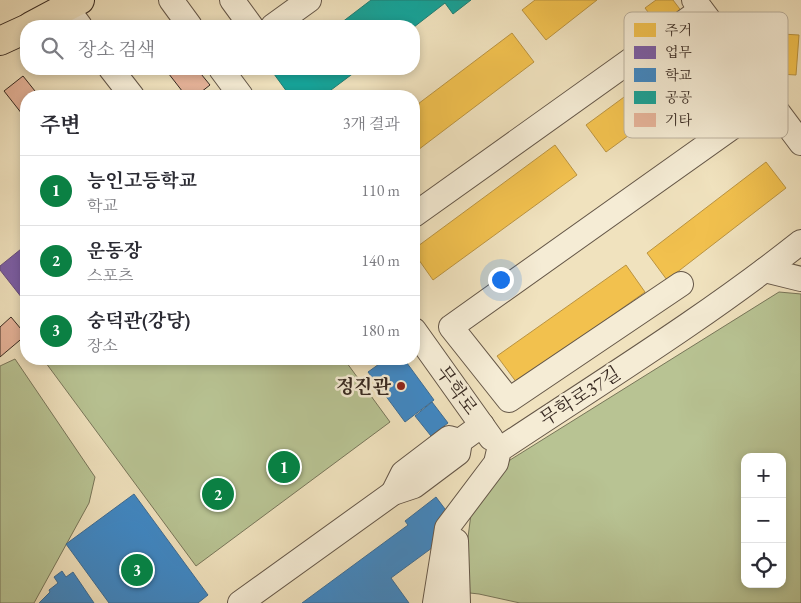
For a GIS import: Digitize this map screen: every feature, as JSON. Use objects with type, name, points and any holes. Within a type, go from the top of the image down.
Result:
[{"type":"main road","points":[[49,20],[75,11]]},
{"type":"main road","points":[[0,41],[20,32]]},
{"type":"street","points":[[171,0],[186,20]]},
{"type":"street","points":[[232,0],[247,20]]},
{"type":"street","points":[[281,13],[309,0]]},
{"type":"street","points":[[420,211],[624,59]]},
{"type":"street","points":[[116,75],[128,90]]},
{"type":"street","points":[[225,75],[237,90]]},
{"type":"street","points":[[788,126],[801,143]]},
{"type":"street","points":[[681,284],[509,400],[451,327],[718,138]]},
{"type":"street","name":"무학로37길","points":[[499,450],[703,315],[801,242]]},
{"type":"street","points":[[765,270],[801,279]]},
{"type":"street","name":"무학로","points":[[420,338],[499,450]]},
{"type":"street","points":[[249,600],[393,493],[403,473],[449,438],[460,441],[482,425]]},
{"type":"street","points":[[435,603],[447,528],[496,463],[499,450]]},
{"type":"street","points":[[456,517],[458,603]]},
{"type":"green space","points":[[779,292],[801,294],[801,603],[520,603],[461,592],[471,514],[510,460]]},
{"type":"green space","points":[[15,359],[95,477],[89,503],[34,603],[0,603],[0,366]]},
{"type":"green space","points":[[47,365],[348,365],[390,422],[196,566]]},
{"type":"building: 주거","points":[[535,0],[597,0],[546,40],[522,10]]},
{"type":"building: 주거","points":[[656,0],[673,0],[682,12],[648,12],[645,8]]},
{"type":"building: 주거","points":[[512,33],[534,62],[420,148],[420,102]]},
{"type":"building: 주거","points":[[788,34],[799,35],[796,75],[788,75]]},
{"type":"building: 주거","points":[[624,97],[625,138],[606,152],[586,125]]},
{"type":"building: 주거","points":[[555,145],[577,175],[433,280],[420,262],[420,245]]},
{"type":"building: 주거","points":[[766,162],[786,188],[667,280],[647,253]]},
{"type":"building: 주거","points":[[626,265],[645,292],[517,383],[497,356]]},
{"type":"building: 업무","points":[[20,250],[20,295],[0,270],[0,266]]},
{"type":"building: 학교","name":"정진관","points":[[378,365],[408,365],[434,400],[405,422],[368,372]]},
{"type":"building: 학교","points":[[432,402],[448,423],[431,436],[415,416]]},
{"type":"building: 학교","points":[[134,494],[208,595],[198,603],[109,603],[66,544]]},
{"type":"building: 학교","points":[[436,497],[451,517],[440,542],[391,578],[409,603],[302,603],[408,525],[405,521]]},
{"type":"building: 학교","points":[[62,571],[66,577],[73,572],[94,603],[39,603],[50,592],[49,590],[58,583],[54,577]]},
{"type":"building: 공공","points":[[371,0],[471,0],[453,14],[445,3],[420,22],[420,20],[345,20]]},
{"type":"building: 공공","points":[[275,75],[351,75],[331,90],[286,90]]},
{"type":"building: 기타","points":[[170,75],[202,75],[210,85],[204,90],[181,90]]},
{"type":"building: 기타","points":[[23,76],[34,90],[20,90],[20,111],[4,91]]},
{"type":"building: 기타","points":[[11,317],[20,328],[20,340],[0,357],[0,327]]},
{"type":"place","name":"정진관","points":[[401,386]]},
{"type":"place","name":"능인고등학교","points":[[284,467]]},
{"type":"place","name":"운동장","points":[[218,494]]},
{"type":"place","name":"숭덕관(강당)","points":[[137,570]]}]
